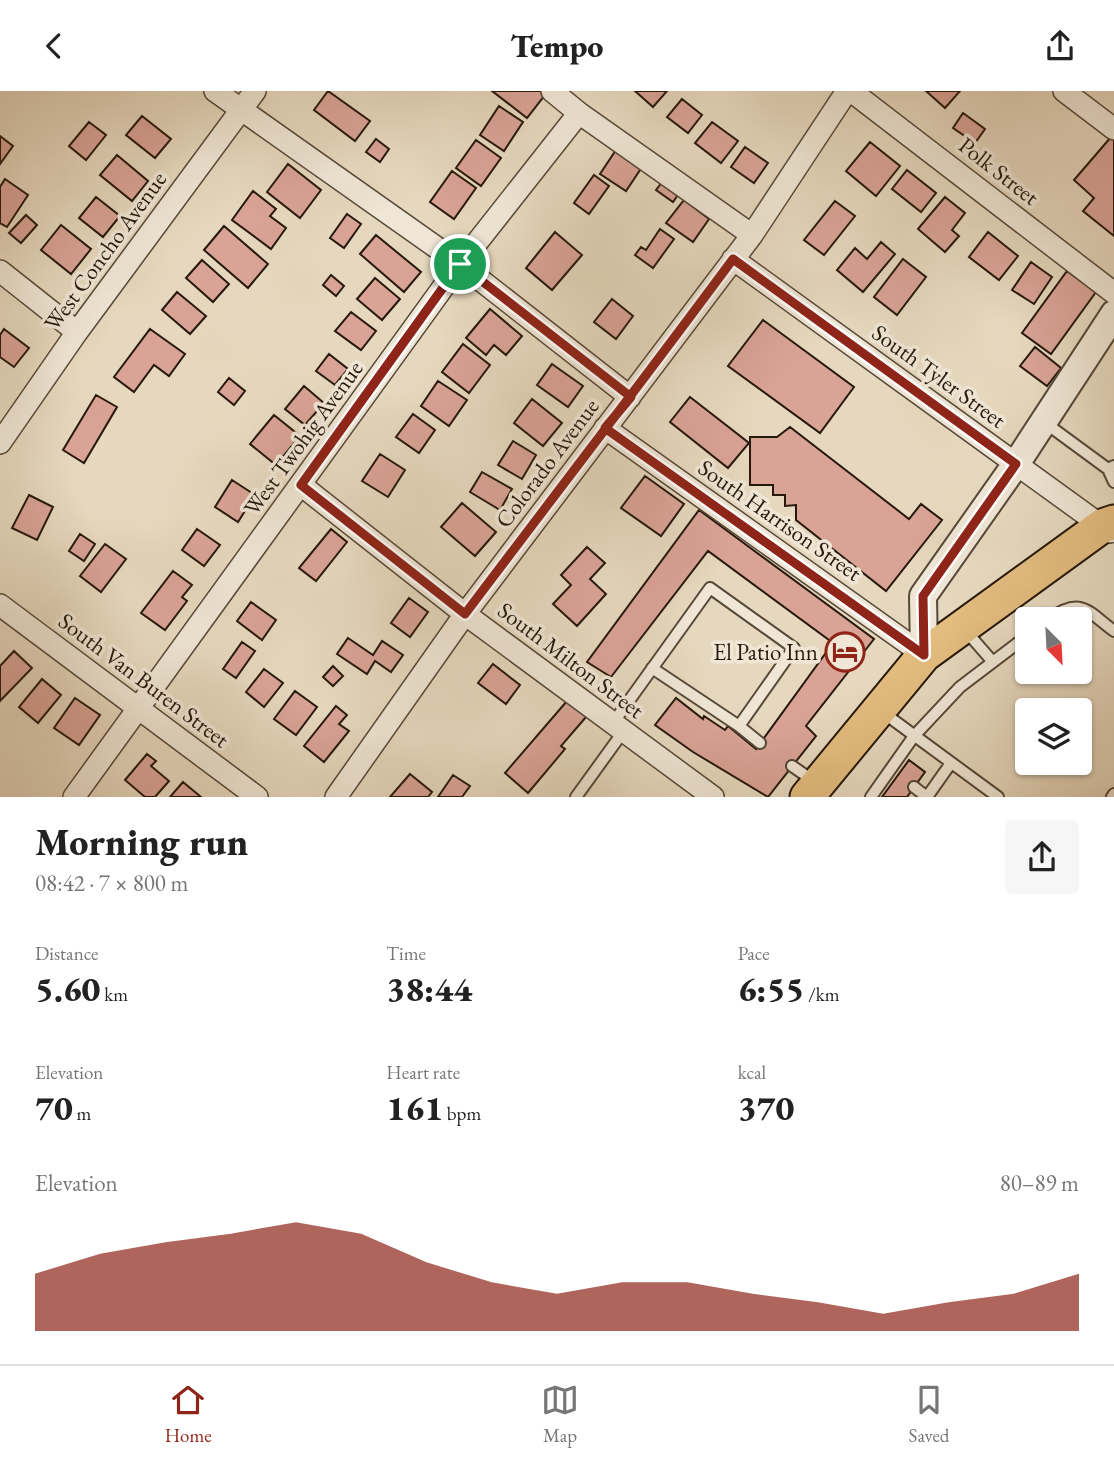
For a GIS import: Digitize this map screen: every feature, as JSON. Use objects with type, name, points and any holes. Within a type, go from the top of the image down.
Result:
[{"type":"main road","points":[[805,782],[879,710],[924,655],[1110,528]]},
{"type":"street","points":[[215,91],[460,264],[631,397]]},
{"type":"street","name":"West Concho Avenue","points":[[0,443],[77,332],[255,91]]},
{"type":"street","points":[[552,91],[752,235]]},
{"type":"street","name":"Colorado Avenue","points":[[336,797],[465,614],[752,235],[849,91]]},
{"type":"street","name":"Polk Street","points":[[849,91],[1114,293]]},
{"type":"street","points":[[1064,91],[1114,129]]},
{"type":"street","name":"West Twohig Avenue","points":[[74,797],[460,264],[579,113]]},
{"type":"street","name":"South Tyler Street","points":[[733,259],[1016,464],[1110,528]]},
{"type":"street","points":[[0,271],[77,332]]},
{"type":"street","points":[[924,655],[923,596],[1016,464],[1114,314]]},
{"type":"street","name":"South Harrison Street","points":[[605,428],[924,655]]},
{"type":"street","name":"South Milton Street","points":[[301,485],[465,614],[713,797]]},
{"type":"street","name":"South Van Buren Street","points":[[0,605],[257,797]]},
{"type":"lane","points":[[1044,422],[1111,467],[1114,482]]},
{"type":"lane","points":[[576,797],[652,667],[710,588],[794,648],[739,726]]},
{"type":"lane","points":[[1092,616],[1114,631]]},
{"type":"lane","points":[[962,628],[993,662]]},
{"type":"lane","points":[[877,793],[894,773],[914,736],[960,687],[1015,645]]},
{"type":"lane","points":[[652,667],[760,743]]},
{"type":"lane","points":[[879,710],[998,797]]},
{"type":"lane","points":[[914,787],[927,797],[951,763]]},
{"type":"building","points":[[328,91],[370,121],[355,141],[314,110]]},
{"type":"building","points":[[492,91],[548,91],[527,118]]},
{"type":"building","points":[[635,91],[667,91],[653,107]]},
{"type":"building","points":[[926,91],[960,91],[945,108]]},
{"type":"building","points":[[682,99],[702,115],[688,133],[667,117]]},
{"type":"building","points":[[499,106],[523,122],[504,151],[480,135]]},
{"type":"building","points":[[963,113],[985,129],[975,143],[953,128]]},
{"type":"building","points":[[142,116],[171,139],[155,158],[126,135]]},
{"type":"building","points":[[89,122],[106,135],[86,160],[69,146]]},
{"type":"building","points":[[712,122],[738,141],[721,163],[695,143]]},
{"type":"building","points":[[0,136],[13,146],[0,164]]},
{"type":"building","points":[[1111,137],[1114,140],[1114,236],[1083,211],[1094,198],[1074,180]]},
{"type":"building","points":[[376,139],[389,149],[380,162],[366,152]]},
{"type":"building","points":[[476,140],[501,158],[481,186],[456,168]]},
{"type":"building","points":[[870,142],[900,166],[876,196],[846,171]]},
{"type":"building","points":[[620,144],[646,161],[626,191],[600,174]]},
{"type":"building","points":[[745,147],[768,163],[754,183],[731,167]]},
{"type":"building","points":[[117,155],[148,181],[132,201],[100,175]]},
{"type":"building","points":[[288,164],[321,190],[300,218],[267,192]]},
{"type":"building","points":[[907,170],[936,193],[921,212],[892,189]]},
{"type":"building","points":[[452,171],[476,188],[454,219],[430,202]]},
{"type":"building","points":[[594,175],[609,186],[589,214],[574,203]]},
{"type":"building","points":[[666,177],[682,189],[673,202],[656,190]]},
{"type":"building","points":[[5,179],[28,195],[7,227],[0,223],[0,187]]},
{"type":"building","points":[[253,191],[276,209],[270,216],[286,228],[271,249],[232,220]]},
{"type":"building","points":[[96,197],[120,216],[103,237],[79,218]]},
{"type":"building","points":[[945,197],[965,213],[952,230],[959,236],[945,252],[918,229]]},
{"type":"building","points":[[684,200],[709,219],[693,242],[666,223]]},
{"type":"building","points":[[835,201],[855,216],[824,255],[804,240]]},
{"type":"building","points":[[347,214],[361,224],[344,248],[330,238]]},
{"type":"building","points":[[26,215],[37,225],[21,243],[9,233]]},
{"type":"building","points":[[61,225],[91,249],[71,274],[41,250]]},
{"type":"building","points":[[224,226],[268,264],[248,288],[204,250]]},
{"type":"building","points":[[660,229],[674,239],[653,268],[635,255],[641,247],[646,250]]},
{"type":"building","points":[[555,232],[582,255],[552,290],[526,268]]},
{"type":"building","points":[[988,232],[1018,256],[999,280],[969,257]]},
{"type":"building","points":[[376,235],[421,272],[404,292],[360,254]]},
{"type":"building","points":[[881,242],[895,254],[863,292],[837,270],[855,248],[867,259]]},
{"type":"building","points":[[903,259],[926,277],[897,315],[874,297]]},
{"type":"building","points":[[202,260],[229,284],[213,302],[186,278]]},
{"type":"building","points":[[1031,262],[1052,277],[1034,304],[1012,290]]},
{"type":"building","points":[[1067,271],[1096,292],[1051,354],[1022,333]]},
{"type":"building","points":[[331,275],[344,286],[336,296],[323,285]]},
{"type":"building","points":[[375,278],[400,299],[382,320],[357,299]]},
{"type":"building","points":[[177,292],[206,316],[190,334],[162,310]]},
{"type":"building","points":[[612,299],[633,316],[616,339],[594,322]]},
{"type":"building","points":[[490,309],[522,336],[506,355],[494,345],[486,355],[466,338]]},
{"type":"building","points":[[351,312],[376,331],[361,350],[335,331]]},
{"type":"building","points":[[763,320],[854,387],[820,433],[728,366]]},
{"type":"building","points":[[4,329],[29,348],[14,367],[0,357],[0,335]]},
{"type":"building","points":[[150,329],[185,354],[169,376],[154,365],[134,392],[114,377]]},
{"type":"building","points":[[463,344],[490,365],[469,393],[442,372]]},
{"type":"building","points":[[1035,347],[1061,368],[1047,386],[1020,366]]},
{"type":"building","points":[[329,354],[348,369],[335,385],[316,371]]},
{"type":"building","points":[[552,364],[583,386],[568,407],[537,385]]},
{"type":"building","points":[[229,378],[245,391],[234,405],[218,392]]},
{"type":"building","points":[[438,381],[467,400],[449,426],[421,406]]},
{"type":"building","points":[[304,386],[324,403],[305,425],[285,409]]},
{"type":"building","points":[[96,395],[117,407],[84,463],[63,450]]},
{"type":"building","points":[[690,397],[749,443],[728,468],[670,422]]},
{"type":"building","points":[[532,399],[562,423],[543,446],[514,423]]},
{"type":"building","points":[[413,414],[435,430],[419,453],[396,437]]},
{"type":"building","points":[[274,415],[300,436],[276,465],[250,444]]},
{"type":"building","points":[[790,427],[909,519],[921,504],[942,520],[886,591],[796,520],[796,505],[785,506],[785,495],[773,495],[773,485],[750,485],[750,437],[777,437]]},
{"type":"building","points":[[513,441],[536,455],[522,479],[498,465]]},
{"type":"building","points":[[380,454],[405,470],[388,497],[362,481]]},
{"type":"building","points":[[482,472],[512,489],[500,510],[470,492]]},
{"type":"building","points":[[645,476],[684,504],[661,536],[621,508]]},
{"type":"building","points":[[232,480],[255,495],[238,522],[215,507]]},
{"type":"building","points":[[29,495],[53,507],[37,540],[12,528]]},
{"type":"building","points":[[462,503],[496,532],[475,556],[441,527]]},
{"type":"building","name":"El Patio Inn","points":[[699,510],[874,639],[806,726],[816,736],[768,797],[693,752],[655,725],[676,698],[703,719],[704,716],[725,730],[728,726],[756,749],[833,643],[708,551],[611,677],[587,662]]},
{"type":"building","points":[[197,529],[220,545],[204,566],[182,550]]},
{"type":"building","points":[[331,529],[347,542],[316,581],[299,568]]},
{"type":"building","points":[[80,534],[95,544],[84,561],[69,551]]},
{"type":"building","points":[[105,544],[126,559],[101,592],[80,576]]},
{"type":"building","points":[[587,547],[605,563],[590,579],[606,594],[577,626],[553,604],[571,585],[561,575]]},
{"type":"building","points":[[173,571],[192,585],[182,597],[187,601],[165,630],[141,613]]},
{"type":"building","points":[[409,598],[428,612],[410,637],[391,623]]},
{"type":"building","points":[[251,602],[276,620],[262,640],[237,621]]},
{"type":"building","points":[[348,638],[373,655],[382,641],[403,655],[391,672],[375,661],[367,674],[337,654]]},
{"type":"building","points":[[242,642],[255,651],[236,678],[223,669]]},
{"type":"building","points":[[14,651],[32,668],[0,701],[0,666]]},
{"type":"building","points":[[493,664],[520,685],[506,704],[478,683]]},
{"type":"building","points":[[333,666],[343,676],[333,686],[323,677]]},
{"type":"building","points":[[264,669],[283,683],[264,707],[246,692]]},
{"type":"building","points":[[42,679],[61,695],[38,723],[19,707]]},
{"type":"building","points":[[295,691],[317,707],[296,735],[274,719]]},
{"type":"building","points":[[573,694],[592,710],[561,746],[565,749],[528,793],[505,773]]},
{"type":"building","points":[[75,698],[100,715],[79,745],[54,728]]},
{"type":"building","points":[[336,706],[347,715],[339,724],[349,731],[324,762],[304,746]]},
{"type":"building","points":[[147,754],[156,761],[151,766],[169,781],[155,797],[145,797],[125,780]]},
{"type":"building","points":[[909,760],[925,772],[907,797],[882,797]]},
{"type":"building","points":[[410,774],[432,792],[428,797],[390,797]]},
{"type":"building","points":[[453,775],[470,786],[462,797],[438,797]]},
{"type":"building","points":[[183,782],[201,797],[170,797]]},
{"type":"place","name":"El Patio Inn","points":[[845,652]]},
{"type":"route","points":[[460,264],[301,485],[465,614],[605,428],[631,397],[733,259],[1016,464],[923,596],[924,655],[605,428],[631,397],[460,264]]}]
